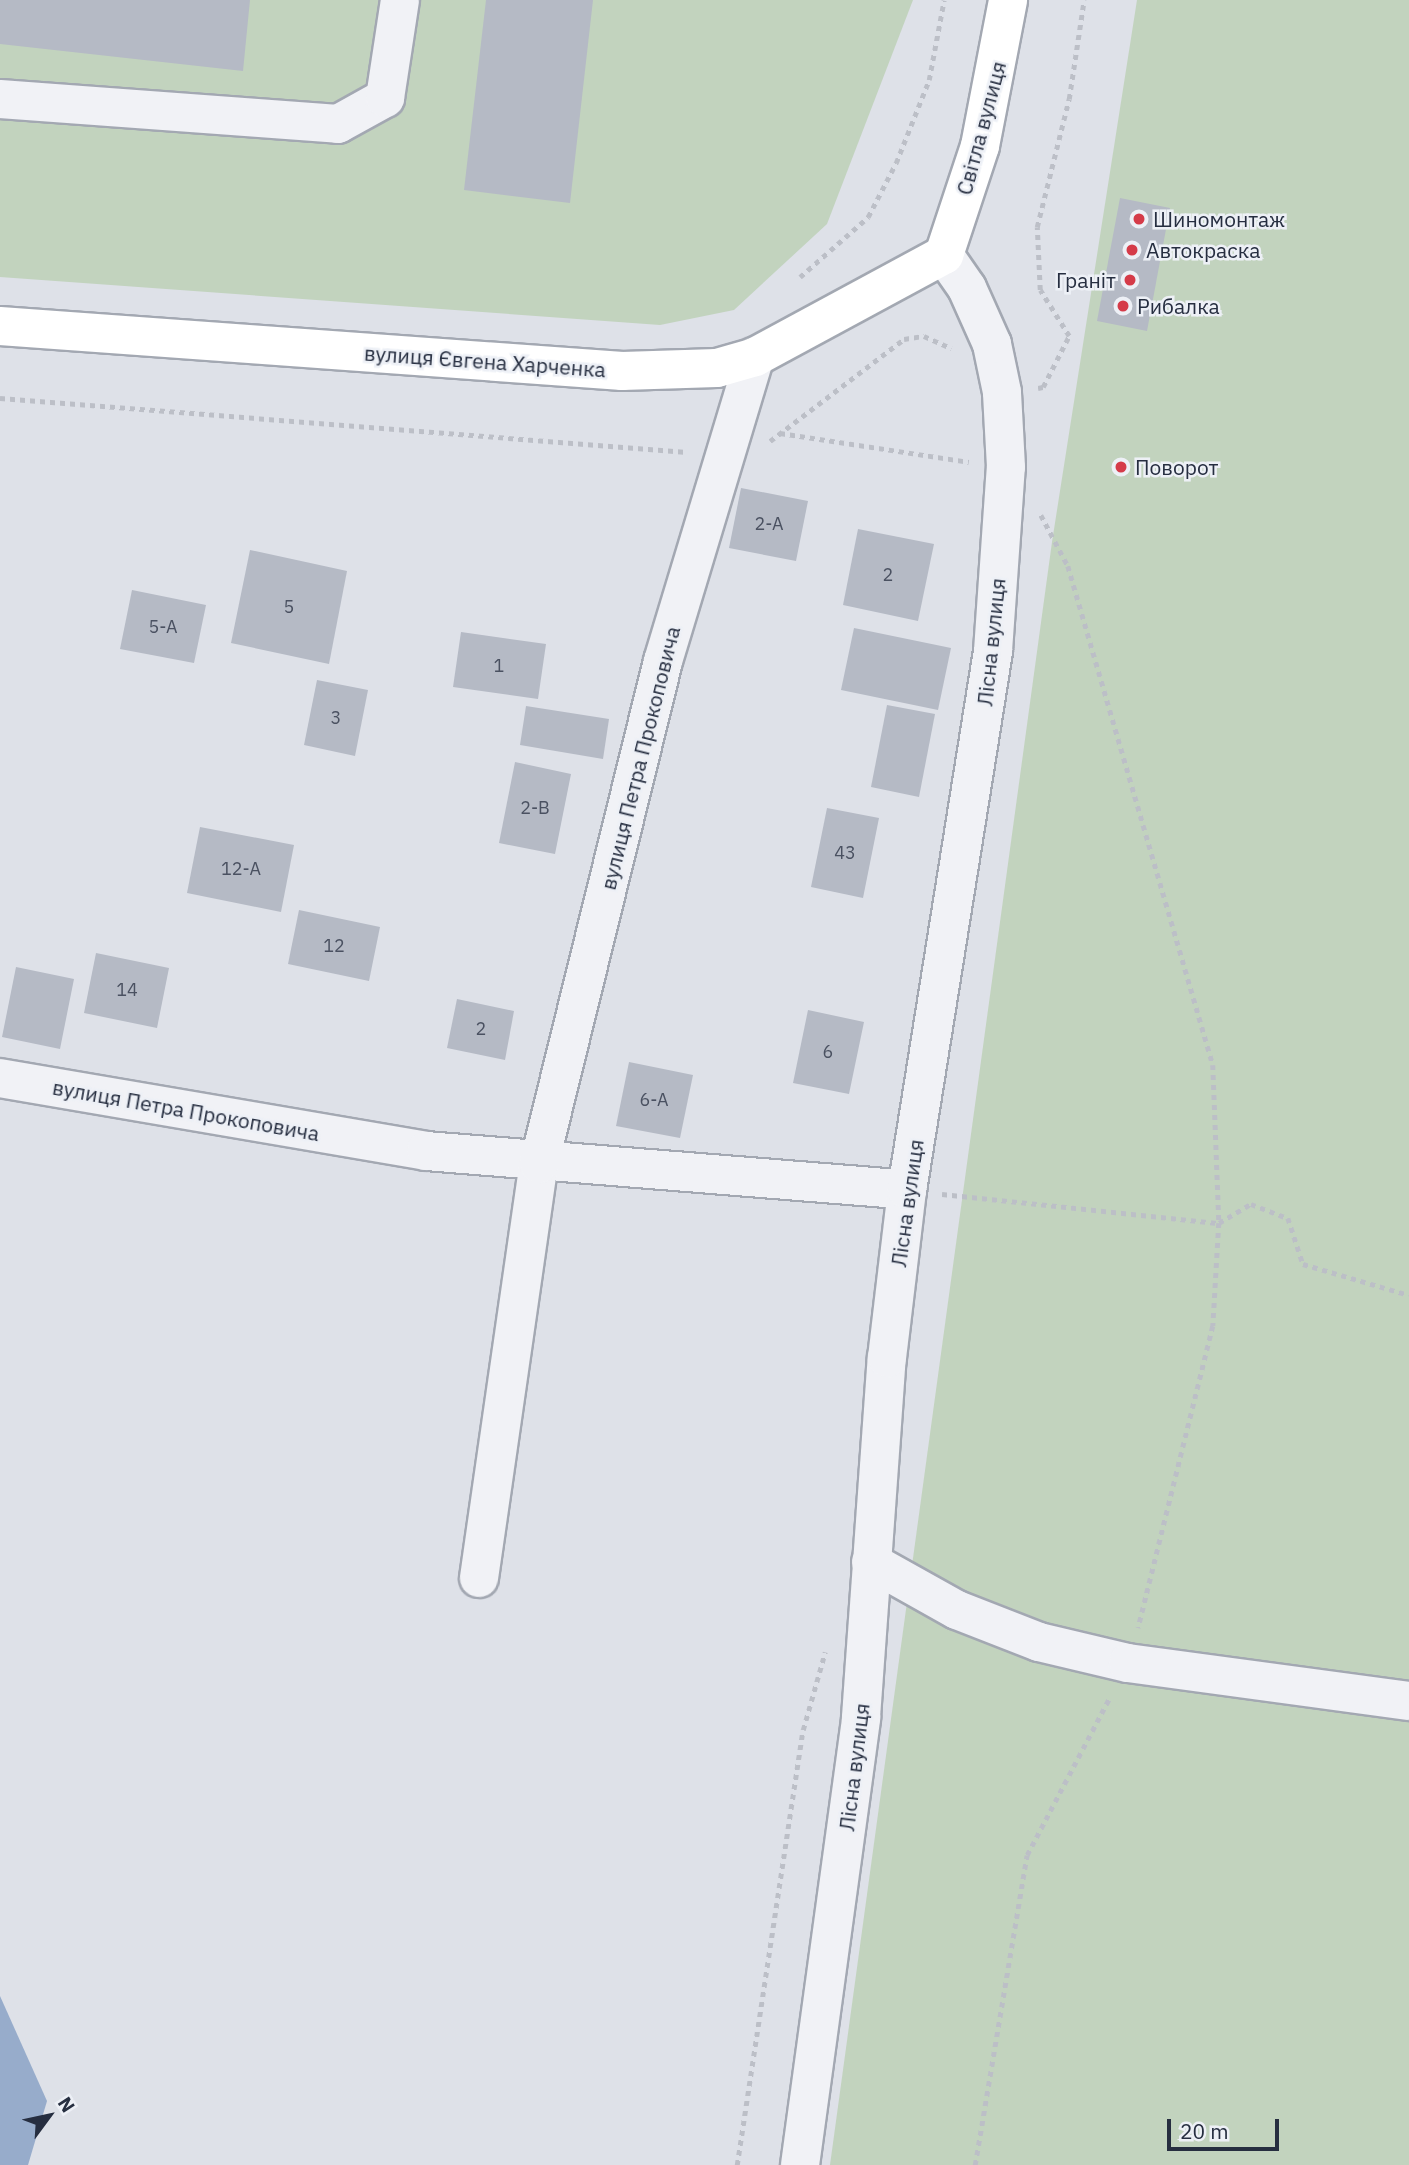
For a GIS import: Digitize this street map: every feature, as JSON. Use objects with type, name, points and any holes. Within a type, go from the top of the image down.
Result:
[{"type":"main road","name":"Світла вулиця","points":[[944,255],[981,146],[1008,0]]},
{"type":"main road","name":"вулиця Євгена Харченка","points":[[0,326],[622,371],[717,368],[755,356],[944,255]]},
{"type":"street","points":[[0,99],[338,124],[385,98],[400,0]]},
{"type":"street","name":"Лісна вулиця","points":[[800,2165],[861,1717],[871,1562],[907,1190],[993,651],[1006,467],[1002,392],[992,344],[967,288],[944,255]]},
{"type":"street","name":"вулиця Петра Прокоповича","points":[[479,1578],[539,1164],[663,661],[755,356]]},
{"type":"street","name":"вулиця Петра Прокоповича","points":[[0,1079],[426,1151],[539,1164],[907,1190]]},
{"type":"street","points":[[871,1562],[957,1610],[1039,1642],[1128,1663],[1409,1700]]},
{"type":"path","points":[[800,277],[868,217],[896,163],[929,80],[944,0]]},
{"type":"path","points":[[1043,401],[1043,387],[1069,337],[1040,290],[1037,227],[1069,99],[1084,0]]},
{"type":"path","points":[[0,398],[753,456],[779,433],[904,339],[924,336],[958,352]]},
{"type":"path","points":[[1002,392],[1043,387]]},
{"type":"path","points":[[779,433],[1006,467]]},
{"type":"path","points":[[975,2165],[1027,1855],[1128,1663],[1162,1548],[1213,1326],[1219,1223],[1213,1065],[1068,566],[1040,511]]},
{"type":"path","points":[[907,1190],[1219,1223],[1251,1203],[1287,1218],[1303,1264],[1409,1295]]},
{"type":"path","points":[[737,2165],[803,1730],[826,1647]]},
{"type":"green space","points":[[0,0],[913,0],[827,224],[734,310],[660,325],[0,277]]},
{"type":"green space","points":[[1137,0],[1409,0],[1409,2165],[830,2165],[1052,542]]},
{"type":"water","points":[[0,1996],[47,2101],[28,2165],[0,2165]]},
{"type":"building","points":[[0,0],[250,0],[243,71],[0,44]]},
{"type":"building","points":[[486,0],[593,0],[570,203],[464,190]]},
{"type":"building","points":[[1120,198],[1170,208],[1147,331],[1097,321]]},
{"type":"building","points":[[741,488],[808,501],[796,561],[729,548]]},
{"type":"building","points":[[858,529],[934,544],[918,621],[843,605]]},
{"type":"building","points":[[250,550],[347,571],[329,664],[231,643]]},
{"type":"building","points":[[132,590],[206,605],[194,663],[120,649]]},
{"type":"building","points":[[854,628],[951,648],[938,710],[841,690]]},
{"type":"building","points":[[461,632],[546,644],[538,699],[453,687]]},
{"type":"building","points":[[317,680],[368,690],[355,756],[304,745]]},
{"type":"building","points":[[887,705],[935,714],[919,797],[871,787]]},
{"type":"building","points":[[526,706],[609,719],[603,759],[520,745]]},
{"type":"building","points":[[515,762],[571,774],[555,854],[499,843]]},
{"type":"building","points":[[827,808],[879,818],[863,898],[811,887]]},
{"type":"building","points":[[200,827],[294,845],[281,912],[187,893]]},
{"type":"building","points":[[299,910],[380,927],[369,981],[288,964]]},
{"type":"building","points":[[96,953],[169,968],[157,1028],[84,1013]]},
{"type":"building","points":[[16,967],[74,979],[60,1049],[2,1037]]},
{"type":"building","points":[[457,999],[514,1011],[505,1060],[447,1048]]},
{"type":"building","points":[[808,1010],[864,1022],[849,1094],[793,1083]]},
{"type":"building","points":[[629,1062],[693,1075],[680,1138],[616,1126]]},
{"type":"place","name":"Шиномонтаж","points":[[1139,219]]},
{"type":"place","name":"Автокраска","points":[[1132,250]]},
{"type":"place","name":"Граніт","points":[[1130,280]]},
{"type":"place","name":"Рибалка","points":[[1123,306]]},
{"type":"place","name":"Поворот","points":[[1121,467]]}]
